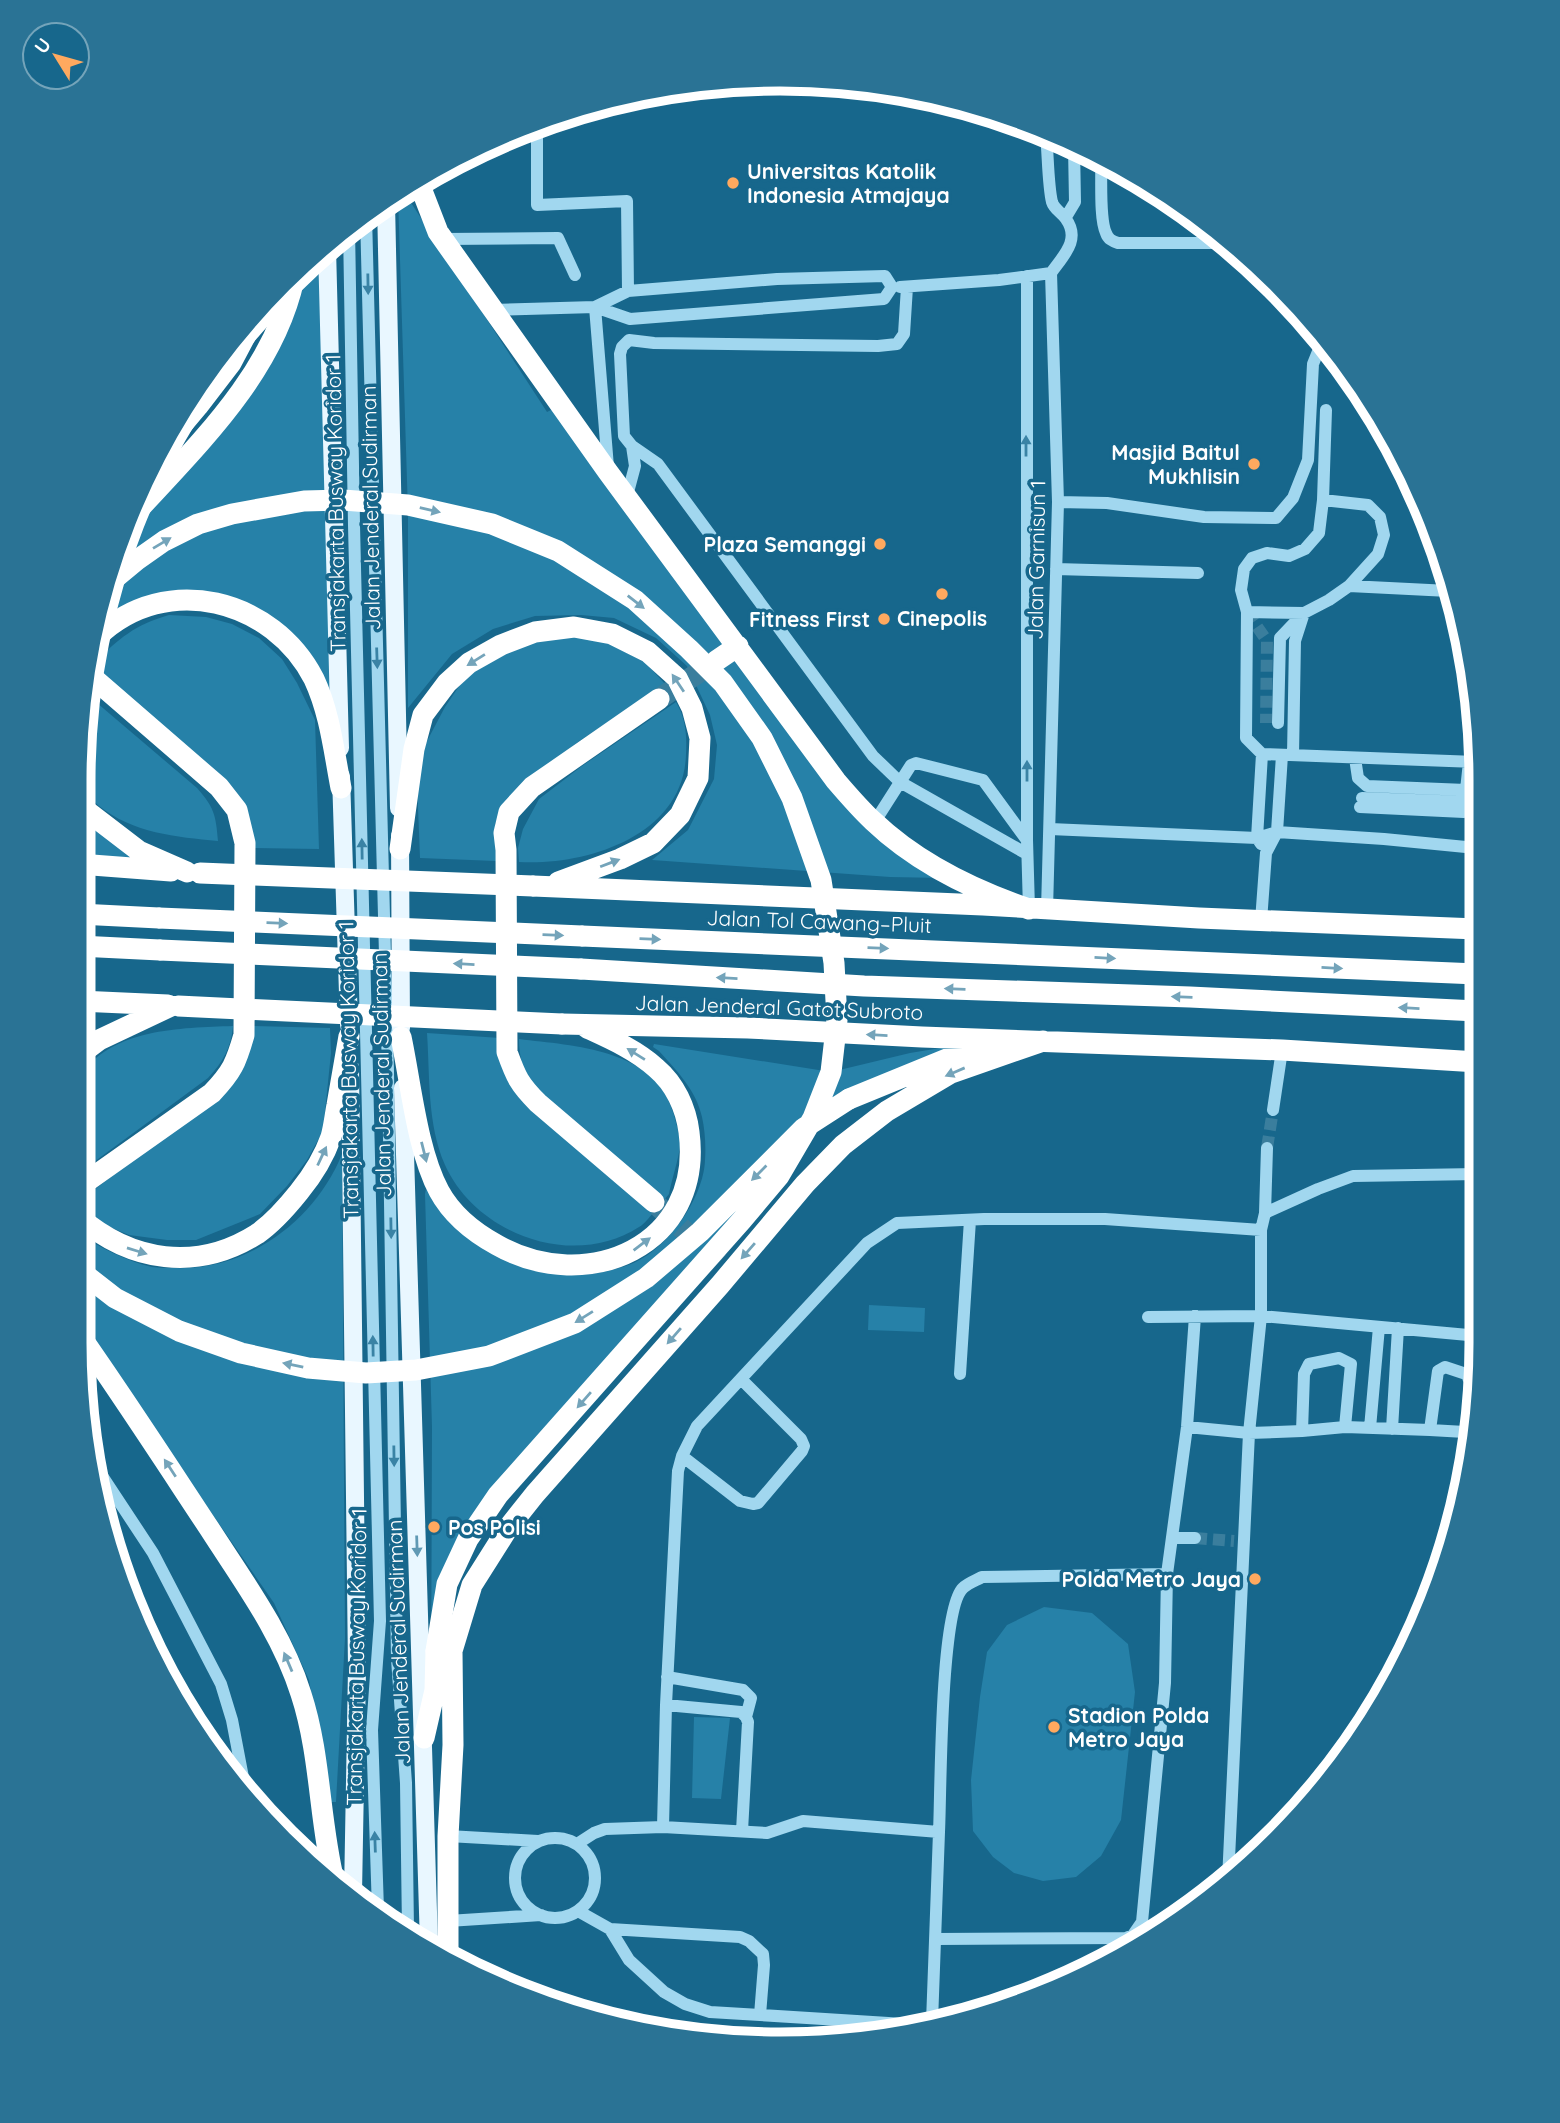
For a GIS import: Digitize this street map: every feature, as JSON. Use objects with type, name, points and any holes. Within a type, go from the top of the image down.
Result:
[{"type":"highway","points":[[422,191],[438,232],[608,472],[836,781],[874,823],[921,859],[988,895],[1046,910],[1179,929],[1469,942]]},
{"type":"highway","points":[[154,492],[218,421],[255,371],[288,299]]},
{"type":"highway","points":[[124,571],[164,541],[198,524],[232,514],[304,501],[343,500],[408,505],[492,524],[558,551],[635,600],[723,683],[762,738],[780,774],[792,799],[821,880],[834,963],[837,1020],[831,1072],[813,1118],[779,1176],[498,1496],[468,1539],[447,1584],[436,1651],[435,1690],[424,1738]]},
{"type":"highway","points":[[108,629],[146,606],[179,600],[211,601],[243,611],[274,629],[296,651],[314,680],[329,722],[341,788]]},
{"type":"highway","points":[[400,849],[414,749],[423,715],[447,683],[469,663],[501,645],[535,632],[574,627],[612,634],[648,652],[677,678],[692,708],[700,738],[698,778],[680,815],[653,843],[620,859],[540,886]]},
{"type":"highway","points":[[716,661],[738,646]]},
{"type":"highway","points":[[91,1179],[212,1093],[229,1075],[244,1035],[245,843],[237,810],[219,787],[98,682]]},
{"type":"highway","points":[[654,1202],[538,1103],[521,1086],[513,1068],[507,1052],[504,833],[509,812],[532,787],[659,699]]},
{"type":"highway","points":[[91,814],[139,851],[194,873]]},
{"type":"highway","points":[[91,865],[194,873],[943,903],[1261,921],[1469,929]]},
{"type":"highway","name":"Jalan Tol Cawang–Pluit","points":[[91,915],[1469,974]]},
{"type":"highway","points":[[91,947],[582,969],[864,986],[1469,1011]]},
{"type":"highway","name":"Jalan Jenderal Gatot Subroto","points":[[91,1002],[568,1024],[748,1028],[1282,1050],[1469,1061]]},
{"type":"highway","points":[[91,1046],[174,1006]]},
{"type":"highway","points":[[401,1037],[425,1158],[440,1193],[460,1218],[481,1237],[510,1253],[538,1262],[575,1266],[610,1261],[637,1249],[659,1231],[675,1211],[688,1184],[691,1147],[687,1114],[673,1087],[657,1069],[608,1037],[568,1024]]},
{"type":"highway","points":[[91,1227],[121,1246],[169,1258],[219,1251],[257,1234],[286,1209],[314,1173],[331,1137],[349,1037]]},
{"type":"highway","points":[[91,1279],[115,1297],[179,1331],[241,1353],[308,1368],[366,1373],[416,1370],[489,1356],[575,1323],[646,1278],[700,1232],[804,1128],[849,1099],[995,1039]]},
{"type":"highway","points":[[448,1947],[448,1890],[437,1836],[453,1745],[452,1651],[472,1585],[508,1528],[720,1275],[843,1145],[887,1111],[951,1073],[1043,1041]]},
{"type":"highway","points":[[91,1352],[275,1632],[304,1704],[316,1755],[330,1864]]},
{"type":"highway","points":[[435,1690],[453,1745]]},
{"type":"main road","name":"Jalan Jenderal Sudirman","points":[[386,215],[400,849],[401,1037],[424,1738],[437,1836],[430,1937]]},
{"type":"main road","name":"Jalan Jenderal Sudirman","points":[[327,261],[349,1037],[357,1669],[353,1884]]},
{"type":"street","points":[[537,136],[537,205],[626,201],[628,291]]},
{"type":"street","points":[[892,287],[1051,273],[1072,242],[1072,230],[1066,218],[1053,204],[1047,144]]},
{"type":"street","points":[[1066,218],[1075,202],[1074,157]]},
{"type":"street","points":[[1101,171],[1103,224],[1106,234],[1113,242],[1211,243]]},
{"type":"street","name":"Transjakarta Busway Koridor 1","points":[[366,229],[388,1086],[397,1659],[406,1783],[408,1923]]},
{"type":"street","points":[[443,239],[558,238],[575,275]]},
{"type":"street","name":"Transjakarta Busway Koridor 1","points":[[349,243],[380,1621],[372,1730],[378,1902]]},
{"type":"street","name":"Jalan Garnisun 1","points":[[1046,910],[1058,502],[1051,273]]},
{"type":"street","points":[[594,307],[628,291],[778,279],[872,275],[885,276],[892,287]]},
{"type":"street","points":[[1027,276],[1027,854],[1046,910]]},
{"type":"street","points":[[493,310],[594,307],[630,319],[884,299],[892,287]]},
{"type":"street","points":[[907,287],[904,334],[897,348],[654,343],[629,340],[622,347],[620,354],[624,436],[632,446],[657,464],[873,756],[900,782],[1027,854]]},
{"type":"street","points":[[594,307],[608,472]]},
{"type":"street","points":[[1058,502],[1107,503],[1204,517],[1276,517],[1293,498],[1308,460],[1313,364],[1318,351]]},
{"type":"street","points":[[1326,410],[1323,500],[1319,533],[1305,549],[1289,556],[1267,553],[1252,558],[1244,569],[1241,590],[1247,612],[1246,738],[1262,754],[1469,762]]},
{"type":"street","points":[[627,496],[635,466],[632,446]]},
{"type":"street","points":[[1278,723],[1280,638],[1304,614],[1349,586],[1378,554],[1384,535],[1380,516],[1368,505],[1323,500]]},
{"type":"street","points":[[1056,569],[1198,573]]},
{"type":"street","points":[[1349,586],[1442,590]]},
{"type":"street","points":[[1247,612],[1304,614]]},
{"type":"street","points":[[1261,921],[1266,853],[1277,832],[1287,755],[1295,641],[1304,614]]},
{"type":"street","points":[[1262,754],[1257,838],[1266,853]]},
{"type":"street","points":[[1355,758],[1358,778],[1367,786],[1465,796]]},
{"type":"street","points":[[874,823],[913,763],[979,778],[988,785],[1027,840]]},
{"type":"street","points":[[1361,802],[1464,812],[1469,777]]},
{"type":"street","points":[[1050,829],[1257,838],[1277,832],[1469,847]]},
{"type":"street","points":[[1273,1110],[1282,1050]]},
{"type":"street","points":[[1229,1866],[1240,1542],[1261,1316],[1261,1230],[1265,1213],[1268,1148]]},
{"type":"street","points":[[1265,1213],[1353,1176],[1469,1174]]},
{"type":"street","points":[[663,1827],[667,1677],[678,1471],[682,1456],[697,1426],[867,1243],[897,1223],[970,1220],[1105,1219],[1261,1230]]},
{"type":"street","points":[[960,1374],[970,1220]]},
{"type":"street","points":[[1134,1934],[1142,1922],[1165,1683],[1167,1574],[1187,1427],[1195,1316]]},
{"type":"street","points":[[1148,1317],[1261,1316],[1469,1335]]},
{"type":"street","points":[[1370,1428],[1379,1327]]},
{"type":"street","points":[[1392,1429],[1398,1328]]},
{"type":"street","points":[[1302,1431],[1304,1374],[1309,1364],[1339,1358],[1351,1364],[1345,1427]]},
{"type":"street","points":[[1430,1430],[1438,1371],[1445,1367],[1465,1374],[1468,1378]]},
{"type":"street","points":[[682,1456],[740,1501],[753,1504],[758,1503],[802,1451],[804,1446],[801,1439],[741,1379]]},
{"type":"street","points":[[1187,1427],[1249,1433],[1345,1427],[1463,1432]]},
{"type":"street","points":[[105,1480],[153,1553],[221,1684],[232,1720],[242,1773]]},
{"type":"street","points":[[1172,1538],[1195,1538]]},
{"type":"street","points":[[932,2015],[945,1667],[953,1611],[962,1588],[982,1577],[1167,1574]]},
{"type":"street","points":[[667,1677],[743,1690],[751,1698],[747,1717],[742,1831]]},
{"type":"street","points":[[666,1705],[741,1712],[747,1717]]},
{"type":"street","points":[[577,1844],[605,1829],[663,1827],[767,1833],[803,1821],[939,1832]]},
{"type":"street","points":[[437,1836],[538,1841],[551,1838],[577,1844],[587,1853],[596,1878],[593,1891],[578,1911],[554,1918],[530,1909],[521,1899],[515,1874],[527,1849],[538,1841]]},
{"type":"street","points":[[317,1853],[327,1851]]},
{"type":"street","points":[[578,1911],[610,1929],[740,1937],[749,1941],[763,1954],[760,2015]]},
{"type":"street","points":[[448,1921],[541,1915]]},
{"type":"street","points":[[610,1929],[629,1960],[664,1992],[685,2004],[710,2012],[889,2023]]},
{"type":"street","points":[[936,1939],[1130,1936]]},
{"type":"shaded area","points":[[409,200],[547,412],[561,405],[836,781],[943,878],[890,877],[652,860],[688,830],[714,779],[717,745],[710,715],[687,666],[656,638],[614,618],[581,615],[535,616],[493,629],[452,654],[408,708],[408,512],[398,206]]},
{"type":"shaded area","points":[[327,261],[340,682],[329,722],[274,629],[179,600],[107,632],[128,559],[154,492],[218,421],[278,309]]},
{"type":"shaded area","points":[[169,615],[206,617],[232,624],[259,638],[282,659],[315,720],[319,849],[253,848],[247,814],[100,674],[103,655],[128,633]]},
{"type":"shaded area","points":[[571,636],[604,641],[646,663],[665,684],[578,742],[523,786],[502,808],[495,824],[496,861],[420,858],[417,782],[426,743],[445,707],[466,676],[533,639]]},
{"type":"shaded area","points":[[96,702],[197,788],[213,812],[218,841],[141,828],[112,815],[93,801],[92,735]]},
{"type":"shaded area","points":[[676,702],[686,734],[681,782],[668,806],[650,825],[627,840],[601,851],[545,862],[519,862],[518,848],[523,829],[539,799]]},
{"type":"shaded area","points":[[91,812],[187,872],[91,865]]},
{"type":"shaded area","points":[[233,1026],[230,1041],[218,1066],[208,1078],[91,1164],[91,1062],[109,1049],[128,1040],[148,1034]]},
{"type":"shaded area","points":[[254,1026],[330,1028],[331,1053],[323,1131],[307,1160],[260,1214],[196,1240],[167,1240],[129,1235],[100,1223],[91,1215],[91,1192],[222,1094]]},
{"type":"shaded area","points":[[427,1033],[500,1038],[501,1051],[654,1212],[639,1227],[613,1240],[585,1245],[557,1244],[529,1238],[503,1226],[479,1210],[460,1189],[445,1165],[439,1149],[430,1100]]},
{"type":"shaded area","points":[[519,1039],[564,1044],[610,1054],[632,1063],[650,1076],[664,1093],[674,1115],[680,1139],[669,1194],[664,1200],[534,1087],[522,1064]]},
{"type":"shaded area","points":[[995,1039],[809,1125],[498,1495],[447,1585],[431,1709],[432,1427],[426,1189],[478,1240],[515,1264],[543,1272],[573,1275],[617,1269],[644,1257],[670,1235],[690,1206],[703,1175],[705,1138],[699,1107],[685,1081],[653,1047],[654,1044],[831,1072],[910,1053]]},
{"type":"shaded area","points":[[342,1154],[345,1638],[336,1802],[330,1802],[309,1680],[274,1603],[91,1339],[91,1241],[114,1254],[152,1267],[201,1267],[227,1261],[252,1251],[275,1237],[315,1200]]},
{"type":"shaded area","points":[[869,1305],[925,1308],[924,1332],[868,1330]]},
{"type":"shaded area","name":"Stadion Polda Metro Jaya","points":[[1044,1607],[1092,1613],[1128,1644],[1135,1692],[1121,1820],[1101,1856],[1076,1877],[1043,1881],[1014,1873],[993,1857],[973,1831],[971,1780],[987,1652],[1007,1625]]},
{"type":"shaded area","points":[[694,1717],[730,1718],[721,1799],[692,1798]]},
{"type":"tunnel","points":[[1247,612],[1267,641],[1266,723]]},
{"type":"tunnel","points":[[659,699],[716,661]]},
{"type":"tunnel","points":[[1267,1148],[1273,1110]]},
{"type":"tunnel","points":[[658,1206],[721,1265]]},
{"type":"tunnel","points":[[1195,1538],[1234,1541]]},
{"type":"place","name":"Universitas Katolik Indonesia Atmajaya","points":[[733,183]]},
{"type":"place","name":"Masjid Baitul Mukhlisin","points":[[1254,464]]},
{"type":"place","name":"Plaza Semanggi","points":[[880,544]]},
{"type":"place","name":"Cinepolis","points":[[942,594]]},
{"type":"place","name":"Fitness First","points":[[884,619]]},
{"type":"place","name":"Pos Polisi","points":[[434,1527]]},
{"type":"place","name":"Polda Metro Jaya","points":[[1255,1579]]},
{"type":"place","name":"Stadion Polda Metro Jaya","points":[[1054,1727]]}]
